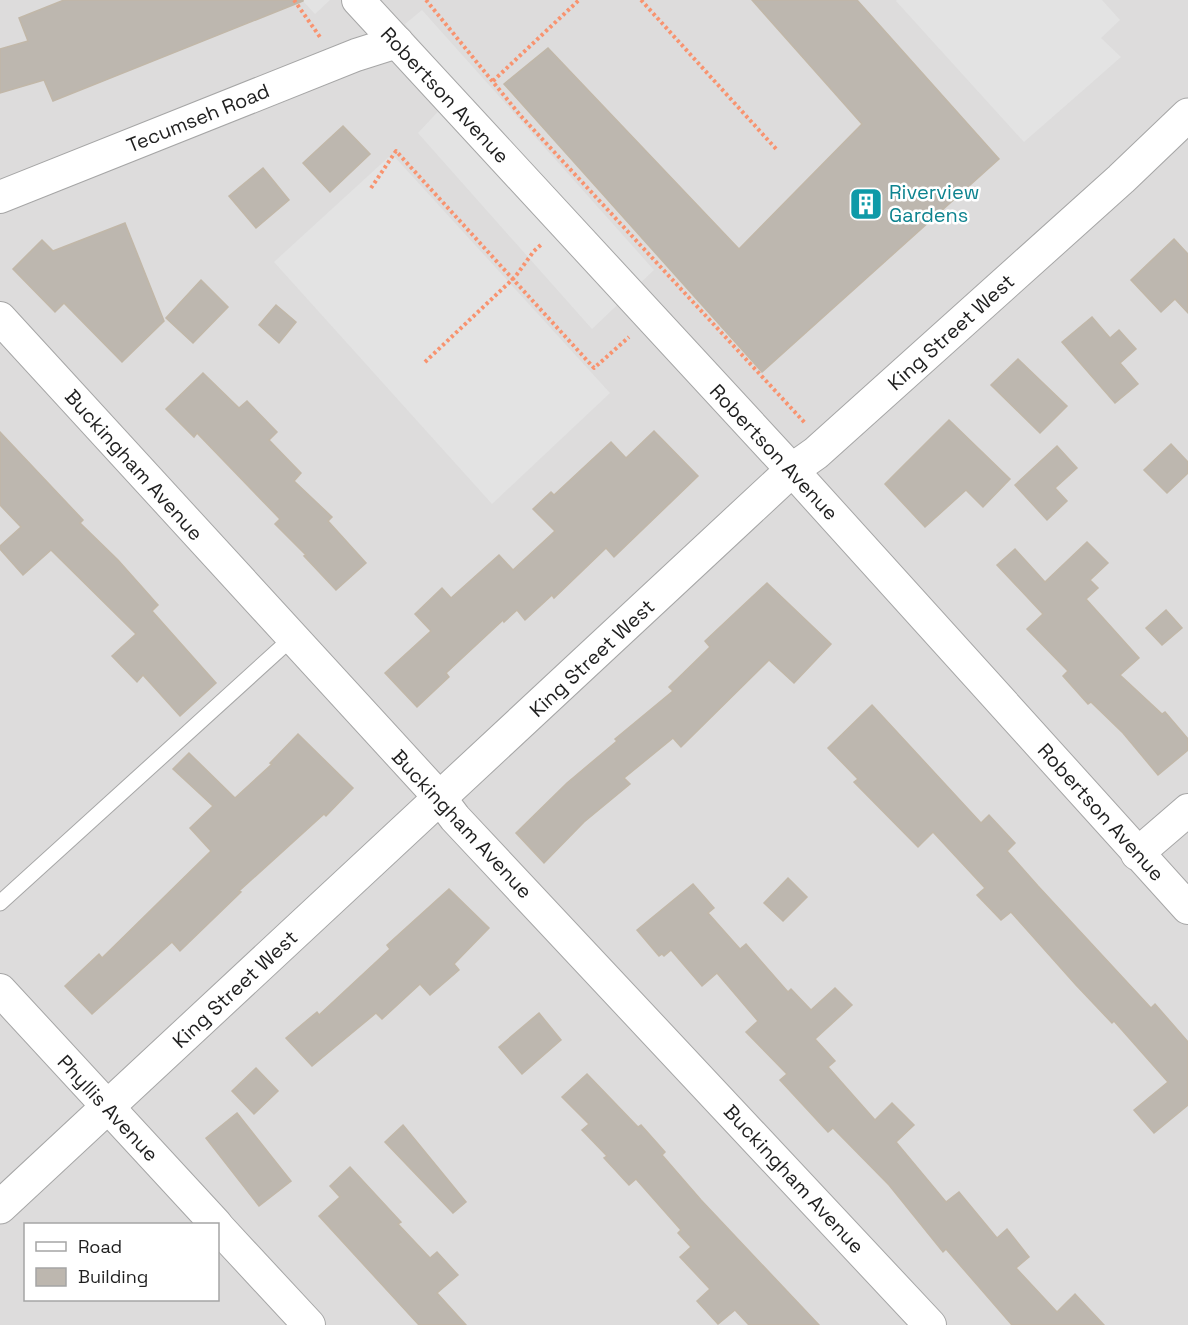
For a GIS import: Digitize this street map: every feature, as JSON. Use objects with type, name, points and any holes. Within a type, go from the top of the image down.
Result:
[{"type":"street","name":"Robertson Avenue","points":[[357,0],[792,470],[1188,908]]},
{"type":"street","name":"Tecumseh Road","points":[[0,196],[334,64],[397,42]]},
{"type":"street","name":"King Street West","points":[[0,1207],[792,470],[816,453],[1121,179],[1188,115]]},
{"type":"street","name":"Buckingham Avenue","points":[[0,318],[456,818],[930,1325]]},
{"type":"street","points":[[1137,854],[1188,810]]},
{"type":"street","name":"Phyllis Avenue","points":[[0,990],[214,1223]]},
{"type":"street","name":"Phyllis Avenue","points":[[219,1228],[309,1325]]},
{"type":"lane","points":[[0,903],[292,638]]},
{"type":"path","points":[[294,0],[318,33],[334,64]]},
{"type":"path","points":[[426,0],[520,115],[806,423]]},
{"type":"path","points":[[493,81],[579,0]]},
{"type":"path","points":[[641,0],[777,150]]},
{"type":"path","points":[[370,188],[396,151],[594,368],[650,318]]},
{"type":"path","points":[[425,362],[512,279],[534,251],[565,226]]},
{"type":"shaded area","points":[[0,0],[1188,0],[1188,1325],[0,1325]]},
{"type":"shaded area","points":[[302,0],[330,0],[315,14]]},
{"type":"shaded area","points":[[897,0],[1102,0],[1120,20],[1101,38],[1121,57],[1024,142]]},
{"type":"shaded area","points":[[422,10],[654,270],[592,329],[418,133],[460,88],[405,24]]},
{"type":"shaded area","points":[[392,154],[610,393],[492,504],[274,262]]},
{"type":"building","points":[[64,0],[303,1],[53,101],[44,80],[0,93],[0,49],[28,41],[19,18]]},
{"type":"building","name":"Riverview Gardens","points":[[752,0],[857,0],[999,159],[762,372],[504,84],[548,48],[739,249],[862,124]]},
{"type":"building","points":[[343,126],[370,154],[330,192],[303,163]]},
{"type":"building","points":[[263,168],[289,200],[256,228],[229,196]]},
{"type":"building","points":[[125,223],[164,321],[122,362],[64,303],[55,312],[13,269],[42,240],[53,251]]},
{"type":"building","points":[[1174,239],[1188,254],[1188,313],[1175,299],[1161,312],[1131,280]]},
{"type":"building","points":[[201,280],[228,307],[193,343],[166,318]]},
{"type":"building","points":[[276,305],[296,322],[279,343],[259,325]]},
{"type":"building","points":[[1092,317],[1110,338],[1119,330],[1136,349],[1120,363],[1138,384],[1115,403],[1062,342]]},
{"type":"building","points":[[1018,359],[1067,406],[1040,433],[991,385]]},
{"type":"building","points":[[203,373],[239,408],[247,401],[277,432],[269,440],[301,473],[294,481],[332,517],[328,521],[366,563],[336,590],[275,524],[280,519],[197,433],[194,437],[166,409]]},
{"type":"building","points":[[949,420],[1010,479],[983,507],[966,490],[925,527],[885,484]]},
{"type":"building","points":[[654,431],[698,476],[614,557],[606,548],[554,598],[552,595],[525,620],[517,610],[504,622],[503,620],[446,673],[449,677],[417,707],[385,673],[431,631],[415,614],[442,588],[451,598],[499,555],[513,570],[555,531],[533,509],[551,492],[554,495],[611,442],[626,458]]},
{"type":"building","points":[[0,432],[83,520],[80,523],[118,560],[158,605],[152,611],[216,683],[180,716],[143,675],[137,682],[112,656],[136,634],[51,550],[23,575],[0,549],[0,546],[21,527],[0,505]]},
{"type":"building","points":[[1171,444],[1188,462],[1188,473],[1167,493],[1144,470]]},
{"type":"building","points":[[1057,446],[1077,468],[1055,488],[1067,501],[1047,520],[1015,485]]},
{"type":"building","points":[[1087,542],[1108,563],[1090,580],[1098,588],[1086,599],[1139,658],[1120,675],[1162,714],[1165,712],[1188,739],[1188,750],[1158,775],[1123,733],[1091,702],[1088,704],[1063,676],[1068,671],[1027,629],[1043,614],[997,565],[1015,549],[1045,582]]},
{"type":"building","points":[[767,583],[831,644],[794,683],[769,660],[681,747],[673,738],[624,778],[630,784],[584,822],[544,863],[516,833],[567,783],[617,741],[615,739],[673,691],[669,687],[710,647],[705,641]]},
{"type":"building","points":[[1166,610],[1182,628],[1162,645],[1146,628]]},
{"type":"building","points":[[872,705],[981,823],[989,815],[1015,843],[1007,851],[1151,1008],[1155,1004],[1188,1042],[1188,1105],[1154,1133],[1134,1110],[1168,1082],[1011,912],[1001,920],[977,895],[985,888],[933,832],[918,847],[854,782],[858,779],[828,748]]},
{"type":"building","points":[[298,734],[353,788],[326,816],[324,814],[239,891],[241,892],[180,951],[172,942],[92,1014],[65,986],[99,954],[102,958],[211,851],[190,828],[213,806],[173,769],[189,753],[235,798],[272,764],[270,763]]},
{"type":"building","points":[[788,878],[807,897],[783,921],[764,903]]},
{"type":"building","points":[[693,884],[714,908],[708,913],[740,949],[746,944],[788,992],[791,989],[811,1010],[835,988],[852,1005],[815,1039],[835,1061],[828,1067],[875,1120],[892,1103],[914,1125],[896,1142],[946,1202],[959,1192],[997,1238],[1007,1229],[1029,1257],[1016,1268],[1057,1312],[1075,1294],[1104,1325],[1012,1325],[946,1249],[943,1252],[889,1185],[833,1128],[828,1132],[780,1080],[787,1074],[746,1032],[758,1021],[717,973],[702,986],[671,950],[664,956],[662,954],[659,956],[637,930]]},
{"type":"building","points":[[449,889],[489,928],[454,964],[459,970],[430,995],[420,984],[382,1019],[376,1013],[312,1066],[286,1038],[317,1012],[319,1015],[390,949],[387,945]]},
{"type":"building","points":[[539,1013],[561,1040],[522,1074],[499,1047]]},
{"type":"building","points":[[256,1068],[278,1091],[254,1114],[232,1091]]},
{"type":"building","points":[[587,1074],[638,1127],[641,1125],[665,1152],[662,1155],[701,1200],[819,1325],[749,1325],[735,1310],[718,1324],[697,1301],[710,1289],[680,1257],[691,1247],[678,1233],[681,1230],[636,1179],[629,1185],[604,1158],[607,1156],[582,1130],[589,1124],[562,1097]]},
{"type":"building","points":[[237,1113],[291,1181],[259,1206],[206,1138]]},
{"type":"building","points":[[403,1125],[466,1202],[453,1213],[385,1142]]},
{"type":"building","points":[[350,1167],[401,1222],[398,1224],[430,1258],[437,1252],[458,1275],[437,1293],[466,1325],[419,1325],[319,1216],[340,1197],[330,1186]]},
{"type":"place","name":"Riverview Gardens","points":[[866,204]]}]
